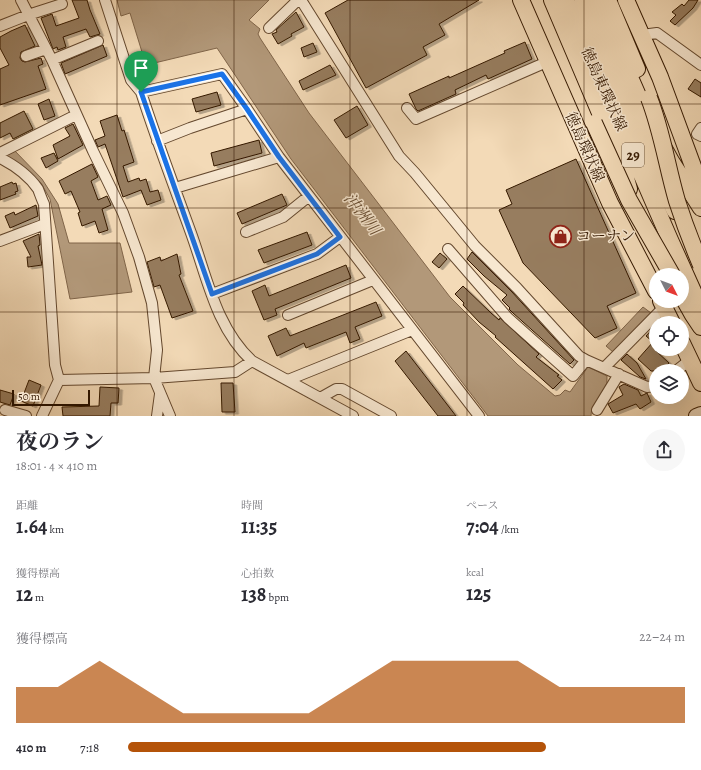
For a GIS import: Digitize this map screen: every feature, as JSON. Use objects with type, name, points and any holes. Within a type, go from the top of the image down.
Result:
[{"type":"main road","name":"徳島環状線","points":[[521,0],[610,203],[649,277]]},
{"type":"main road","name":"29","points":[[541,0],[629,200],[668,268]]},
{"type":"main road","points":[[552,0],[623,167],[649,268]]},
{"type":"main road","name":"徳島東環状線","points":[[566,0],[701,309]]},
{"type":"main road","name":"29","points":[[583,0],[630,110],[701,265]]},
{"type":"main road","points":[[596,0],[617,51],[658,138],[701,208]]},
{"type":"main road","name":"29","points":[[608,0],[649,98],[656,118],[677,201],[691,242],[701,265]]},
{"type":"main road","points":[[626,0],[660,77],[701,188]]},
{"type":"main road","points":[[689,307],[701,327]]},
{"type":"main road","points":[[688,356],[701,383]]},
{"type":"main road","points":[[696,416],[701,414]]},
{"type":"street","points":[[21,0],[52,60],[76,115],[123,212],[152,303],[157,350],[154,378],[170,416]]},
{"type":"street","points":[[106,0],[131,80],[141,92],[212,294],[229,334],[252,361],[353,416]]},
{"type":"street","points":[[269,28],[298,0]]},
{"type":"street","points":[[301,0],[399,156],[415,173],[475,246],[579,356],[649,387]]},
{"type":"street","points":[[0,26],[62,4]]},
{"type":"street","points":[[642,35],[657,33],[701,64]]},
{"type":"street","points":[[52,60],[98,41]]},
{"type":"street","points":[[26,56],[46,50]]},
{"type":"street","points":[[407,108],[416,119],[549,62]]},
{"type":"street","points":[[141,92],[222,74],[279,157],[479,416]]},
{"type":"street","points":[[157,141],[247,109]]},
{"type":"street","points":[[0,153],[76,115]]},
{"type":"street","points":[[701,128],[697,134],[701,136]]},
{"type":"street","points":[[175,188],[279,157]]},
{"type":"street","points":[[0,158],[19,170],[38,189],[44,204],[55,365],[60,380],[42,416]]},
{"type":"street","points":[[246,232],[283,217],[309,196]]},
{"type":"street","points":[[0,241],[45,224]]},
{"type":"street","points":[[212,294],[317,254],[340,237]]},
{"type":"street","points":[[448,249],[508,318],[573,376],[586,360]]},
{"type":"street","points":[[288,315],[373,280]]},
{"type":"street","points":[[604,368],[652,308]]},
{"type":"street","points":[[288,380],[412,330]]},
{"type":"street","points":[[685,364],[690,360]]},
{"type":"street","points":[[60,380],[154,378],[235,372],[252,361]]},
{"type":"street","points":[[597,410],[618,374]]},
{"type":"street","points":[[320,398],[336,389],[342,389],[391,416]]},
{"type":"street","points":[[157,416],[160,393]]},
{"type":"street","points":[[5,410],[26,416]]},
{"type":"water","name":"沖洲川","points":[[117,0],[269,0],[249,20],[260,29],[258,34],[260,38],[309,113],[450,297],[518,365],[555,396],[560,395],[565,390],[570,392],[588,367],[607,376],[607,383],[603,393],[593,406],[591,416],[488,416],[291,159],[217,48],[146,65],[130,13],[121,16]]},
{"type":"water","points":[[14,150],[42,179],[58,204],[69,243],[120,243],[132,292],[70,299],[50,199],[41,183],[5,156]]},
{"type":"water","points":[[643,307],[651,313],[613,352],[606,346]]},
{"type":"building","points":[[72,0],[87,0],[100,34],[90,37],[86,29],[63,37],[66,47],[58,50],[57,47],[53,49],[41,18],[52,14],[56,26],[79,18]]},
{"type":"building","points":[[348,0],[479,0],[439,24],[445,35],[423,47],[427,55],[366,88],[325,13]]},
{"type":"building","points":[[689,0],[698,0],[693,8],[675,25],[670,21],[676,15],[672,12],[682,4],[684,6]]},
{"type":"building","points":[[296,12],[304,27],[291,34],[292,36],[278,44],[272,34],[277,32],[276,30]]},
{"type":"building","points":[[25,25],[35,46],[21,52],[20,58],[25,62],[41,58],[43,64],[38,66],[46,89],[0,105],[0,69],[9,65],[0,48],[0,37]]},
{"type":"building","points":[[525,42],[532,59],[488,79],[486,75],[455,90],[456,94],[418,111],[416,109],[409,94],[505,53],[504,51]]},
{"type":"building","points":[[313,43],[317,52],[304,57],[301,48]]},
{"type":"building","points":[[103,45],[107,56],[65,74],[61,63]]},
{"type":"building","points":[[330,65],[336,75],[303,90],[299,81]]},
{"type":"building","points":[[695,79],[701,83],[701,97],[688,89]]},
{"type":"building","points":[[217,92],[221,105],[196,112],[192,99]]},
{"type":"building","points":[[49,99],[55,116],[44,120],[38,104]]},
{"type":"building","points":[[357,106],[368,125],[346,138],[334,120]]},
{"type":"building","points":[[24,111],[33,129],[13,139],[10,133],[0,138],[0,123]]},
{"type":"building","points":[[117,115],[122,131],[124,130],[134,162],[123,166],[128,182],[139,178],[140,181],[146,179],[150,192],[158,190],[161,200],[147,205],[141,190],[123,197],[105,144],[98,147],[95,140],[105,136],[100,121]]},
{"type":"building","points":[[73,124],[83,145],[58,159],[53,145],[70,136],[65,128]]},
{"type":"building","points":[[259,140],[262,153],[214,166],[211,153]]},
{"type":"building","points":[[54,153],[58,161],[46,168],[41,158]]},
{"type":"building","name":"コーナン","points":[[576,159],[636,293],[607,306],[617,328],[595,338],[523,263],[499,210],[512,204],[506,190]]},
{"type":"building","points":[[92,164],[98,177],[91,181],[98,200],[107,196],[111,205],[102,209],[108,230],[99,233],[95,221],[82,226],[78,213],[80,212],[71,191],[65,194],[59,181]]},
{"type":"building","points":[[12,182],[13,184],[16,183],[18,191],[15,192],[16,194],[0,200],[0,187]]},
{"type":"building","points":[[282,194],[287,205],[242,224],[237,213]]},
{"type":"building","points":[[36,205],[38,216],[10,228],[5,216],[14,212],[15,215]]},
{"type":"building","points":[[307,232],[312,245],[264,263],[258,250]]},
{"type":"building","points":[[39,234],[40,245],[38,246],[42,265],[28,267],[27,257],[31,257],[23,241]]},
{"type":"building","points":[[472,252],[512,292],[574,360],[570,364],[509,309],[510,308],[502,300],[507,295],[484,276],[467,259]]},
{"type":"building","points":[[440,253],[447,259],[439,268],[432,262]]},
{"type":"building","points":[[177,254],[181,274],[179,275],[193,311],[172,318],[160,285],[154,287],[147,262],[160,257],[161,261]]},
{"type":"building","points":[[346,265],[351,278],[275,309],[277,315],[264,320],[252,291],[265,285],[269,296]]},
{"type":"building","points":[[463,286],[491,313],[499,320],[500,318],[539,354],[536,357],[559,375],[557,376],[562,380],[553,389],[495,337],[496,336],[479,322],[463,305],[464,303],[455,294]]},
{"type":"building","points":[[376,302],[382,316],[355,327],[360,339],[350,343],[346,332],[306,348],[304,343],[277,356],[268,336],[286,328],[290,336]]},
{"type":"building","points":[[649,347],[649,356],[661,356],[669,363],[649,364],[649,369],[638,359]]},
{"type":"building","points":[[406,351],[456,416],[438,416],[395,361]]},
{"type":"building","points":[[627,354],[637,363],[646,379],[640,377],[621,360]]},
{"type":"building","points":[[29,380],[41,385],[33,406],[21,401]]},
{"type":"building","points":[[221,383],[233,383],[235,412],[222,412]]},
{"type":"building","points":[[624,384],[638,390],[641,396],[647,393],[649,403],[640,409],[636,404],[613,413],[608,404],[623,395],[619,387]]},
{"type":"building","points":[[100,387],[119,388],[118,403],[111,403],[110,416],[63,416],[62,407],[99,406]]},
{"type":"building","points":[[0,390],[14,394],[10,405],[0,402]]},
{"type":"place","name":"コーナン","points":[[561,236]]},
{"type":"route","points":[[222,74],[279,157],[340,237],[317,254],[212,294],[141,92],[222,74]]}]
